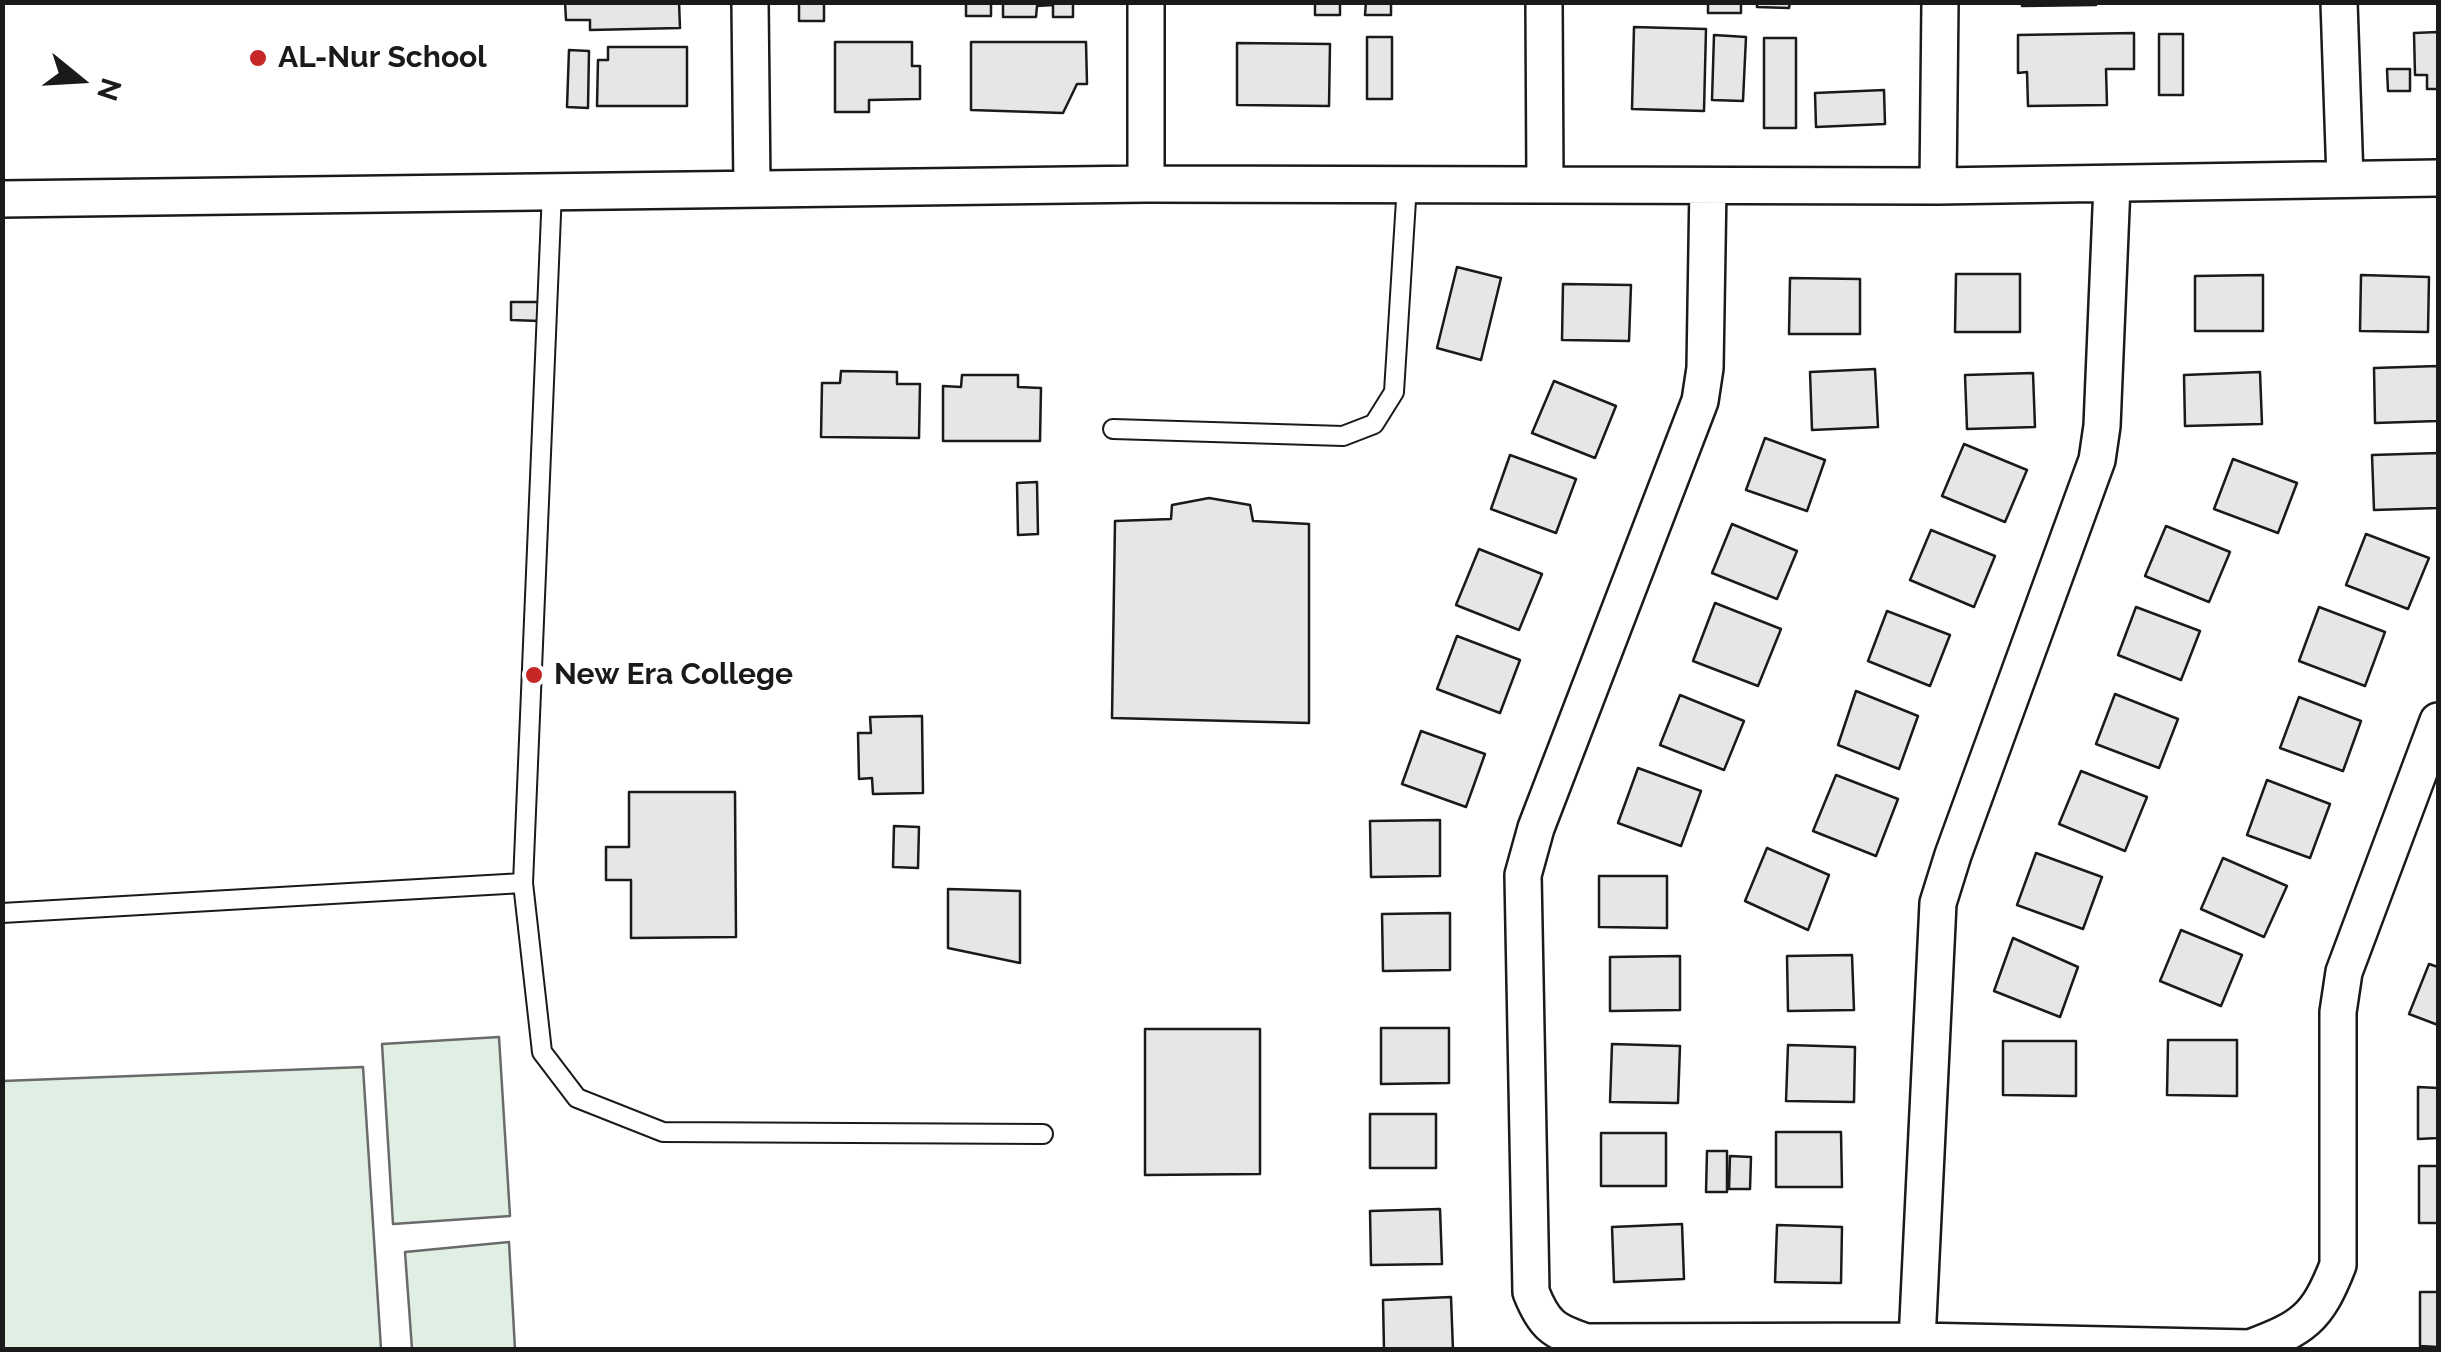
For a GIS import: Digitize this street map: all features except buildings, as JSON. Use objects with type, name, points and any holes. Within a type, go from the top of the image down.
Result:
[{"type":"street","points":[[750,2],[752,188]]},
{"type":"street","points":[[1146,2],[1146,184]]},
{"type":"street","points":[[1544,2],[1545,184]]},
{"type":"street","points":[[1938,186],[1940,2]]},
{"type":"street","points":[[2338,2],[2346,180]]},
{"type":"street","points":[[2,199],[1146,184],[1938,186],[2438,178]]},
{"type":"street","points":[[1917,1341],[1938,903],[1952,855],[2097,460],[2102,426],[2112,185]]},
{"type":"street","points":[[1708,186],[1705,368],[1700,401],[1536,828],[1523,875],[1532,1292],[1540,1315],[1558,1333],[1586,1342],[1917,1341],[2250,1348],[2294,1332],[2325,1298],[2338,1266],[2340,991],[2344,972],[2438,721]]},
{"type":"lane","points":[[1114,429],[1342,436],[1374,424],[1394,392],[1407,184]]},
{"type":"lane","points":[[552,191],[523,883],[542,1052],[577,1098],[663,1132],[1044,1134]]},
{"type":"lane","points":[[2,913],[523,883]]},
{"type":"green space","points":[[499,1037],[510,1216],[393,1224],[382,1044]]},
{"type":"green space","points":[[363,1067],[381,1349],[3,1349],[3,1081]]},
{"type":"green space","points":[[509,1242],[515,1349],[412,1349],[405,1252]]},
{"type":"place","name":"AL-Nur School","points":[[258,58]]},
{"type":"place","name":"New Era College","points":[[534,675]]}]
